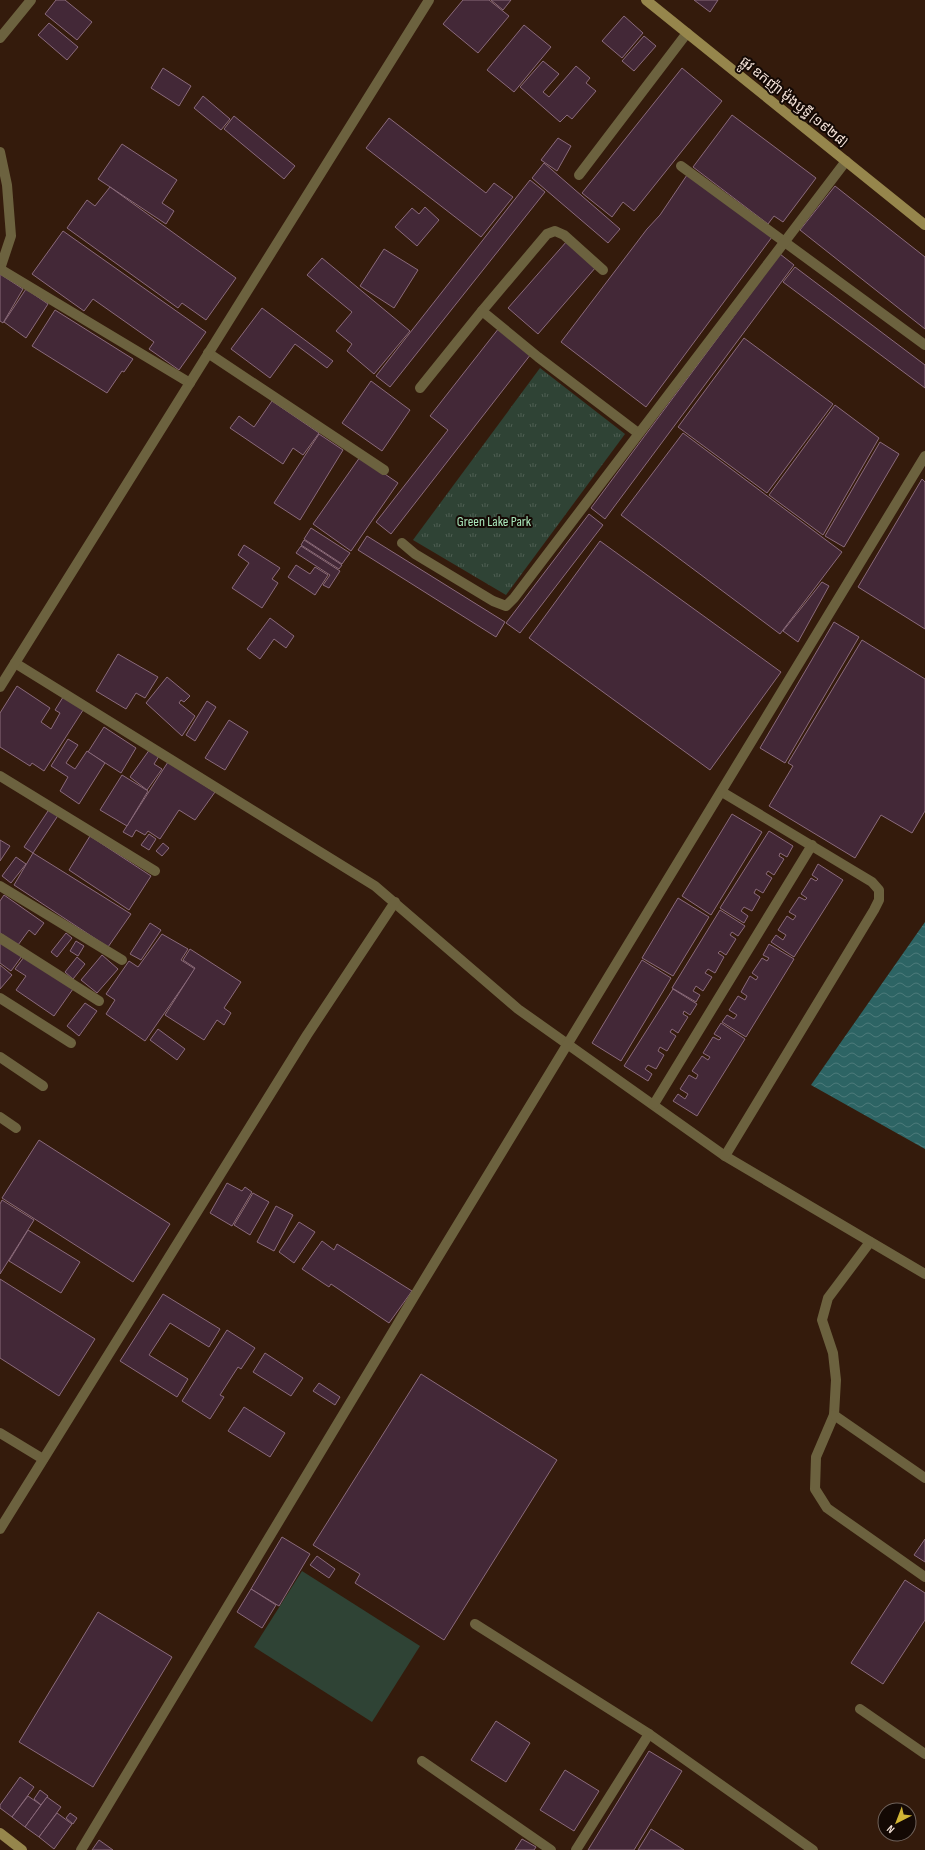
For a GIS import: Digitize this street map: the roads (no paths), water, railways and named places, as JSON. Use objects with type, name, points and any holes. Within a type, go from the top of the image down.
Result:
[{"type":"main road","name":"ផ្លូវ ឧកញ៉ា ម៉ុងឫទ្ធី (១៩២៨)","points":[[646,0],[925,225]]},
{"type":"main road","points":[[0,1833],[22,1850]]},
{"type":"street","points":[[0,38],[31,0]]},
{"type":"street","points":[[0,687],[429,0]]},
{"type":"street","points":[[578,175],[687,33]]},
{"type":"street","points":[[0,152],[7,185],[11,236],[0,269],[190,383]]},
{"type":"street","points":[[402,543],[415,554],[493,601],[506,606],[519,592],[638,433],[846,161]]},
{"type":"street","points":[[681,166],[925,345]]},
{"type":"street","points":[[420,388],[547,234],[554,231],[564,235],[603,270]]},
{"type":"street","points":[[482,311],[538,357],[638,433]]},
{"type":"street","points":[[208,353],[384,470]]},
{"type":"street","points":[[81,1850],[568,1043],[925,456]]},
{"type":"street","points":[[15,663],[375,886],[518,1009],[654,1104],[725,1156],[925,1274]]},
{"type":"street","points":[[0,776],[155,871]]},
{"type":"street","points":[[722,792],[872,882],[879,890],[879,900],[725,1156]]},
{"type":"street","points":[[654,1104],[812,845]]},
{"type":"street","points":[[0,886],[122,960]]},
{"type":"street","points":[[0,1529],[42,1459],[225,1168],[307,1034],[395,902]]},
{"type":"street","points":[[0,938],[99,1001]]},
{"type":"street","points":[[0,998],[71,1043]]},
{"type":"street","points":[[0,1057],[43,1086]]},
{"type":"street","points":[[0,1117],[16,1128]]},
{"type":"street","points":[[870,1242],[828,1298],[822,1320],[833,1353],[836,1380],[834,1415],[816,1456],[815,1489],[827,1508],[925,1577]]},
{"type":"street","points":[[834,1415],[925,1478]]},
{"type":"street","points":[[0,1433],[42,1459]]},
{"type":"street","points":[[475,1624],[649,1734],[813,1850]]},
{"type":"street","points":[[860,1709],[925,1754]]},
{"type":"street","points":[[576,1850],[649,1734]]},
{"type":"street","points":[[422,1761],[551,1850]]},
{"type":"water","points":[[925,922],[925,1149],[811,1085]]},
{"type":"park label","name":"Green Lake Park","points":[[494,521]]}]
